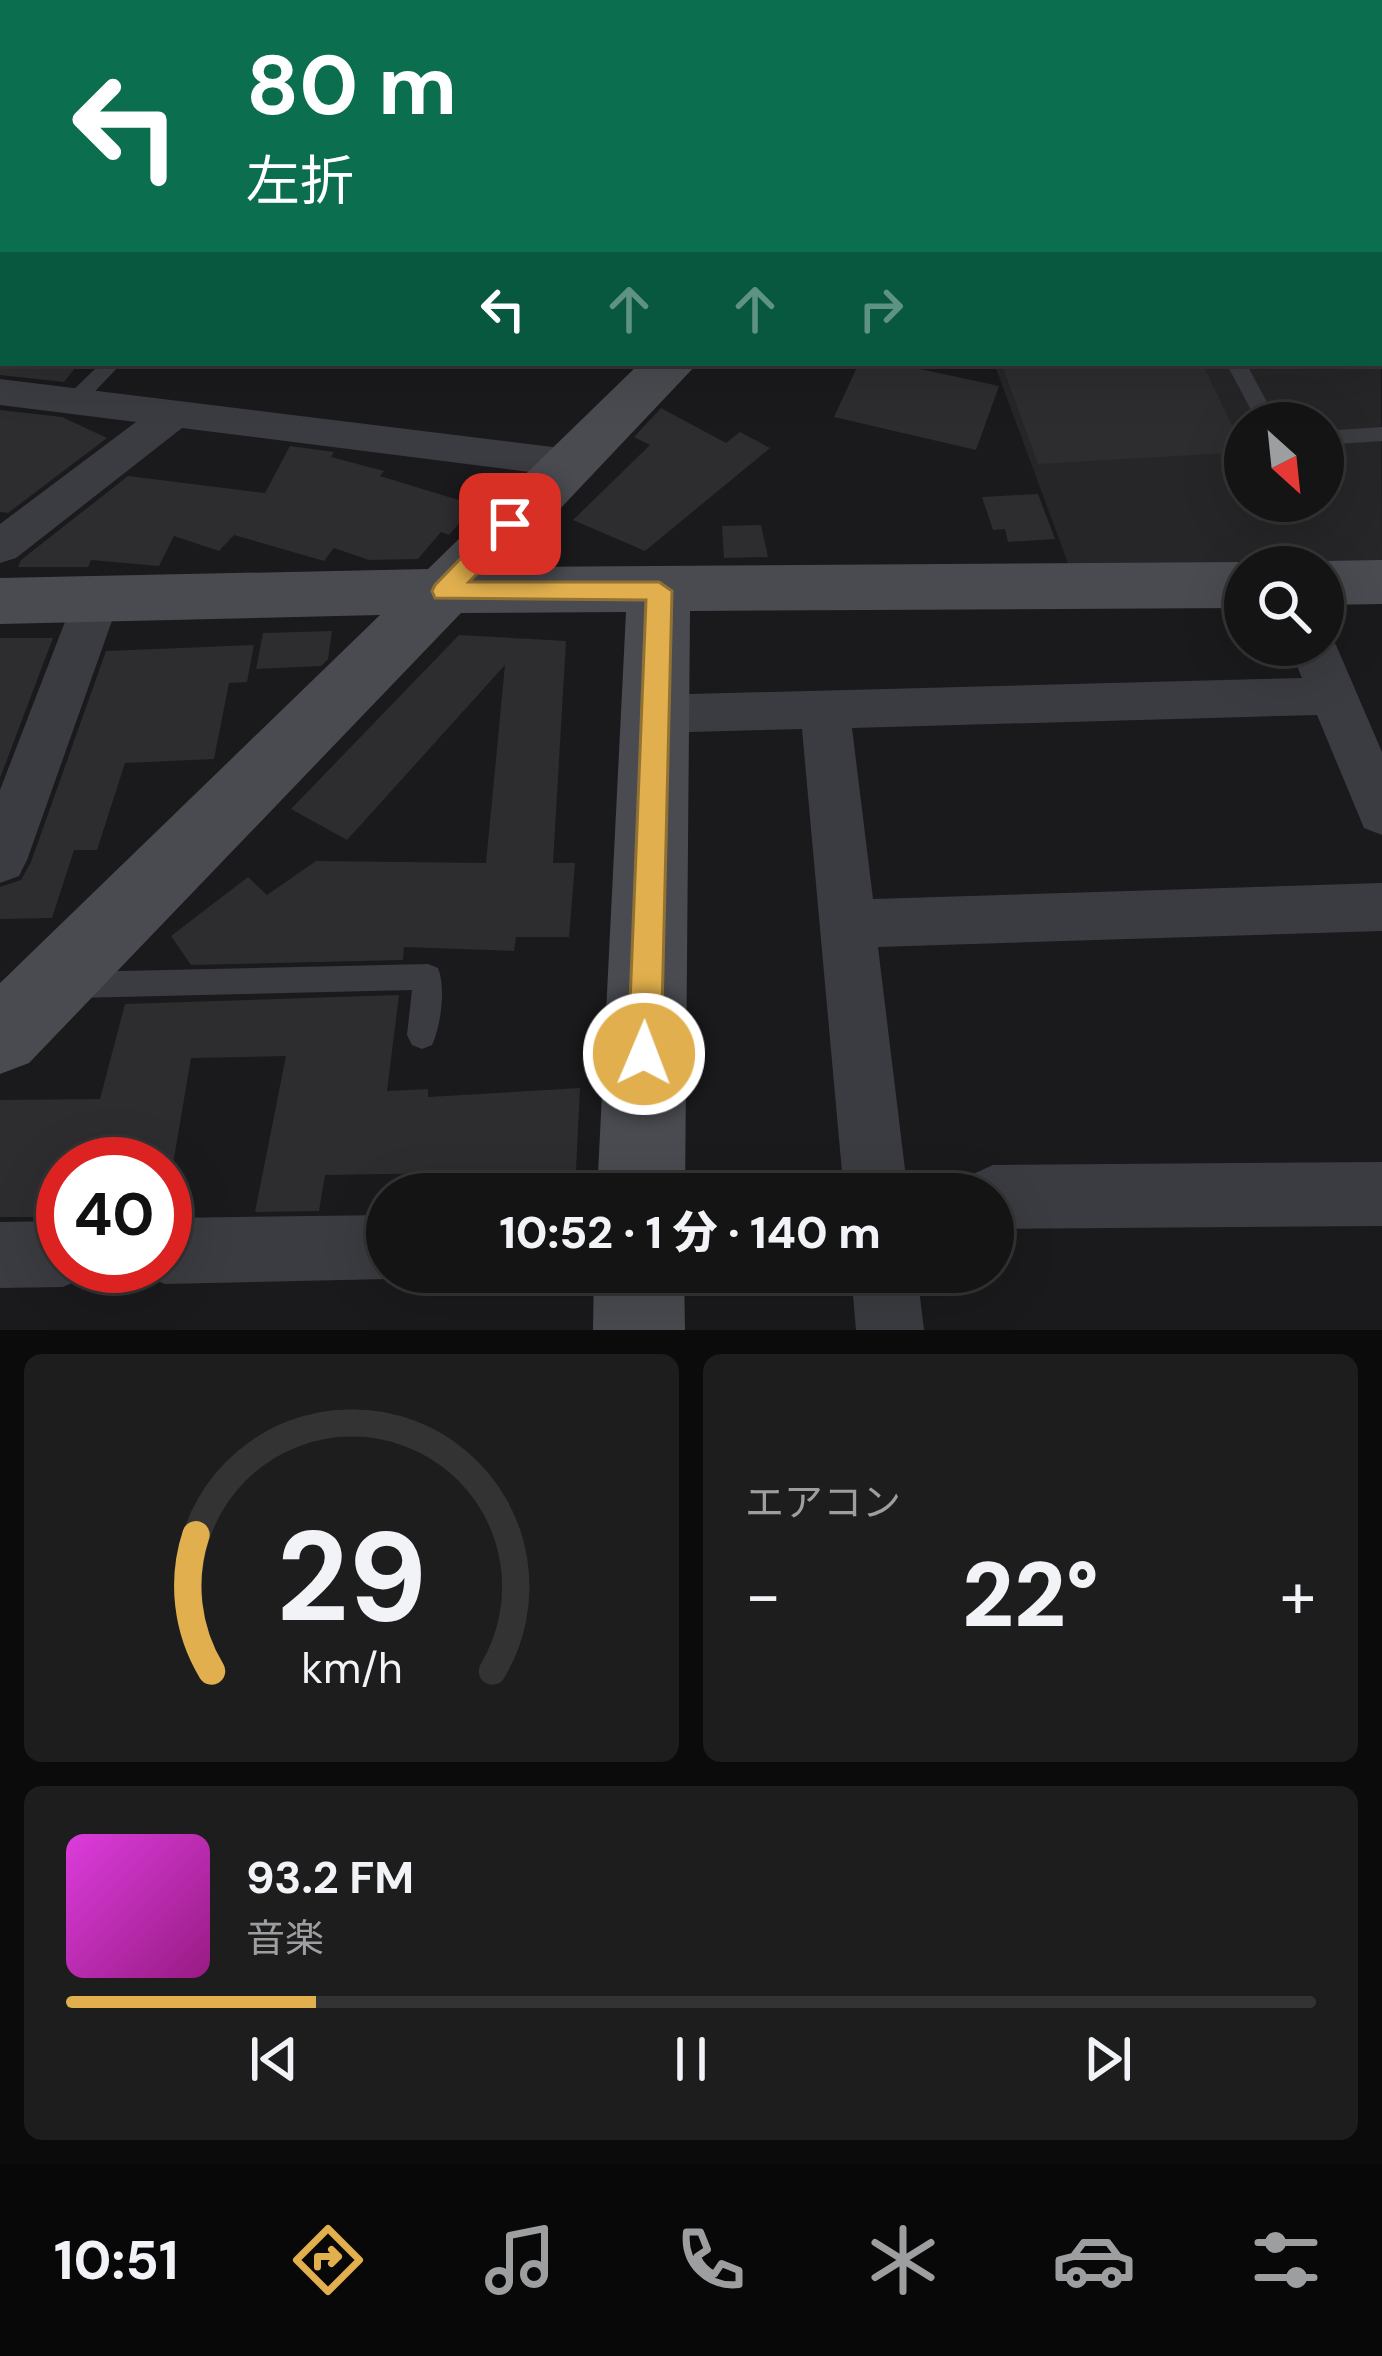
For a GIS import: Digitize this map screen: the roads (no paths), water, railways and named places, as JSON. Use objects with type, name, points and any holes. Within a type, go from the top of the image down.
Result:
[{"type":"street","points":[[0,1037],[668,366]]},
{"type":"street","points":[[0,392],[569,463]]},
{"type":"street","points":[[0,547],[176,412]]},
{"type":"street","points":[[1344,583],[1382,582]]},
{"type":"street","points":[[0,601],[445,591],[1224,585]]},
{"type":"street","points":[[642,1173],[659,591]]},
{"type":"street","points":[[0,860],[12,799],[96,601]]},
{"type":"street","points":[[1321,666],[1382,813]]},
{"type":"street","points":[[653,714],[1334,696]]},
{"type":"street","points":[[824,707],[874,1173]]},
{"type":"street","points":[[848,925],[1382,907]]},
{"type":"street","points":[[1014,1197],[1382,1194]]},
{"type":"street","points":[[192,1251],[366,1247]]},
{"type":"street","points":[[0,1255],[36,1254]]},
{"type":"street","points":[[639,1293],[639,1330]]},
{"type":"street","points":[[886,1293],[890,1330]]},
{"type":"lane","points":[[74,400],[109,366]]},
{"type":"lane","points":[[1238,366],[1257,402]]},
{"type":"lane","points":[[1344,437],[1382,434]]},
{"type":"lane","points":[[52,985],[428,977],[422,1035]]}]
